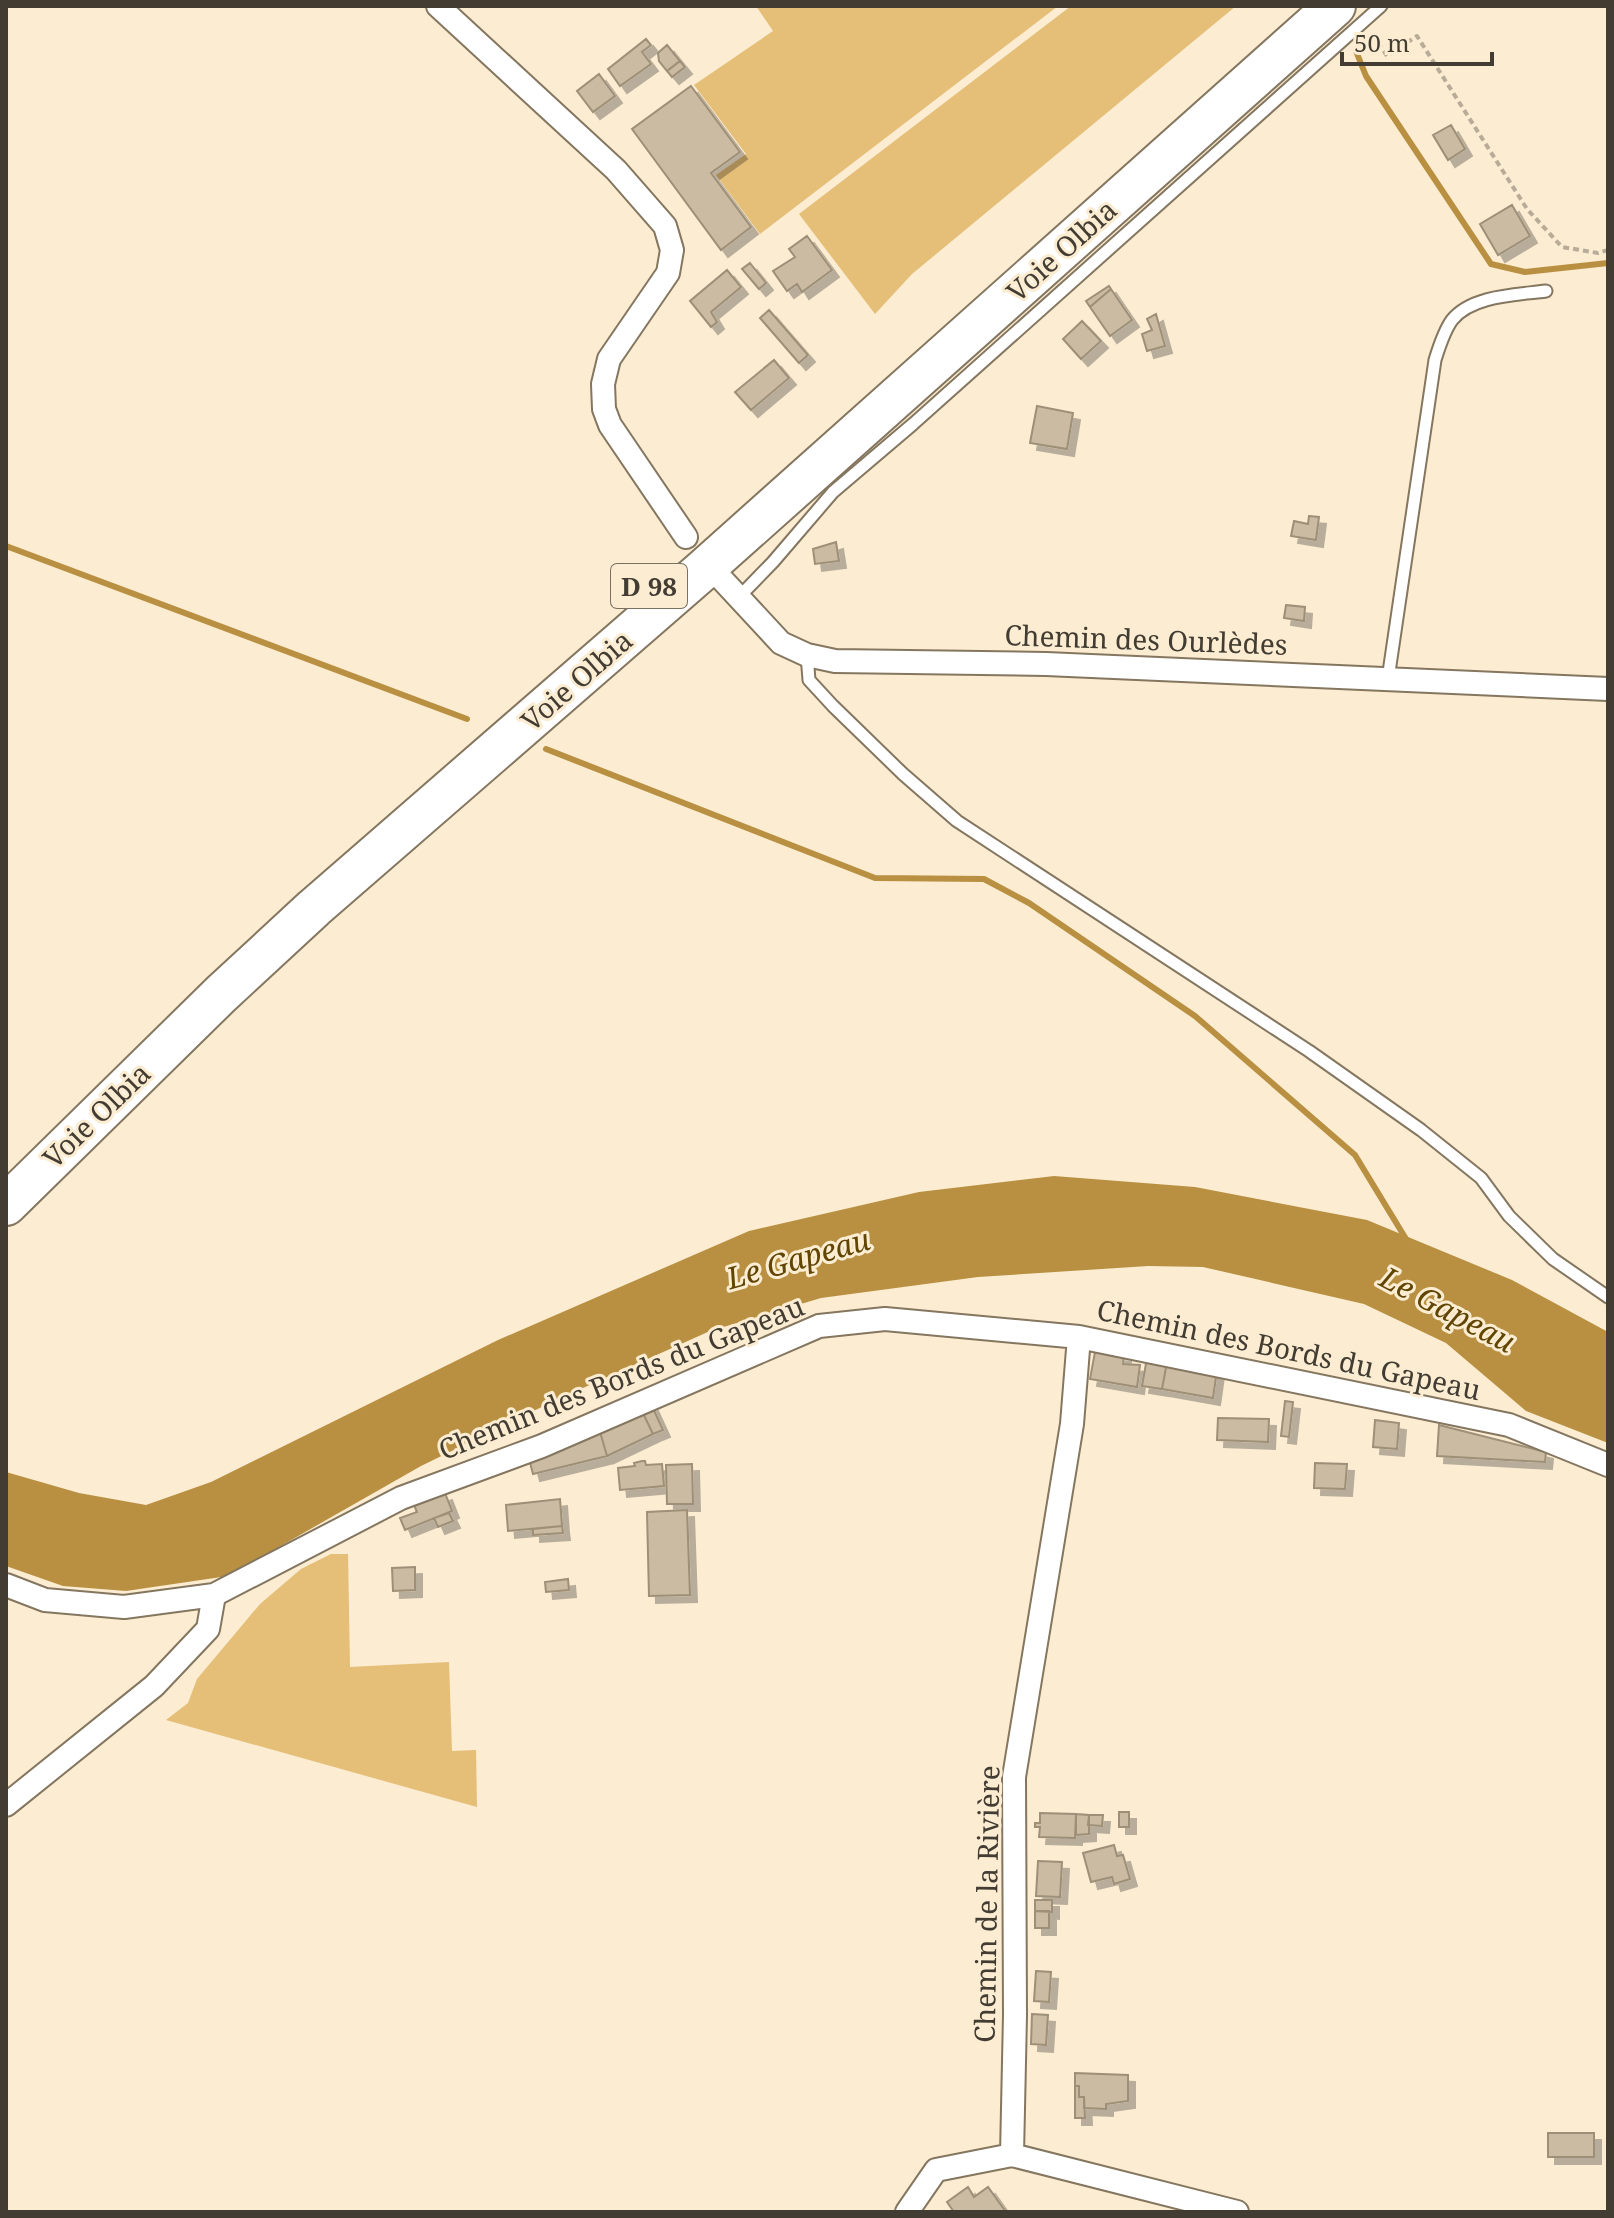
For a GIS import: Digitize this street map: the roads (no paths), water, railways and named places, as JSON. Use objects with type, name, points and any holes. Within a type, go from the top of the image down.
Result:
[{"type":"highway","name":"Voie Olbia","points":[[6,1185],[221,973],[498,718],[1309,6]]},
{"type":"highway","name":"Voie Olbia","points":[[6,1205],[210,1004],[314,908],[1350,13]]},
{"type":"street","points":[[438,6],[616,170],[665,226],[672,250],[668,273],[609,359],[603,384],[604,409],[610,425],[686,537]]},
{"type":"street","name":"Chemin des Ourlèdes","points":[[716,573],[781,643],[807,655],[835,661],[1046,664],[1608,689]]},
{"type":"street","name":"Chemin des Bords du Gapeau","points":[[6,1585],[45,1600],[124,1607],[214,1595],[401,1498],[542,1446],[819,1326],[885,1319],[1079,1337],[1509,1425],[1608,1465]]},
{"type":"street","name":"Chemin de la Rivière","points":[[1012,2155],[1014,1777],[1072,1424],[1079,1337]]},
{"type":"street","points":[[6,1805],[154,1686],[208,1629],[214,1595]]},
{"type":"street","points":[[907,2212],[936,2170],[1012,2155],[1237,2212]]},
{"type":"lane","points":[[737,598],[773,562],[833,492],[913,424],[1350,13],[1381,6]]},
{"type":"lane","points":[[1388,679],[1435,360],[1442,339],[1453,318],[1476,304],[1504,296],[1546,291]]},
{"type":"lane","points":[[807,655],[809,680],[903,774],[957,821],[1309,1051],[1421,1130],[1481,1178],[1509,1216],[1553,1259],[1608,1297]]},
{"type":"water","name":"Le Gapeau","points":[[1054,1176],[1195,1187],[1367,1220],[1512,1280],[1608,1332],[1608,1443],[1526,1411],[1446,1343],[1364,1304],[1203,1267],[1148,1266],[978,1277],[821,1298],[710,1331],[554,1401],[421,1466],[228,1576],[126,1591],[63,1586],[6,1566],[6,1472],[79,1493],[146,1505],[211,1482],[498,1340],[749,1231],[919,1192]]},
{"type":"waterway","points":[[1356,51],[1366,76],[1491,264],[1525,272],[1608,263]]},
{"type":"waterway","points":[[6,546],[467,719]]},
{"type":"waterway","points":[[546,749],[875,878],[984,879],[1029,903],[1195,1016],[1355,1155],[1406,1239]]}]
